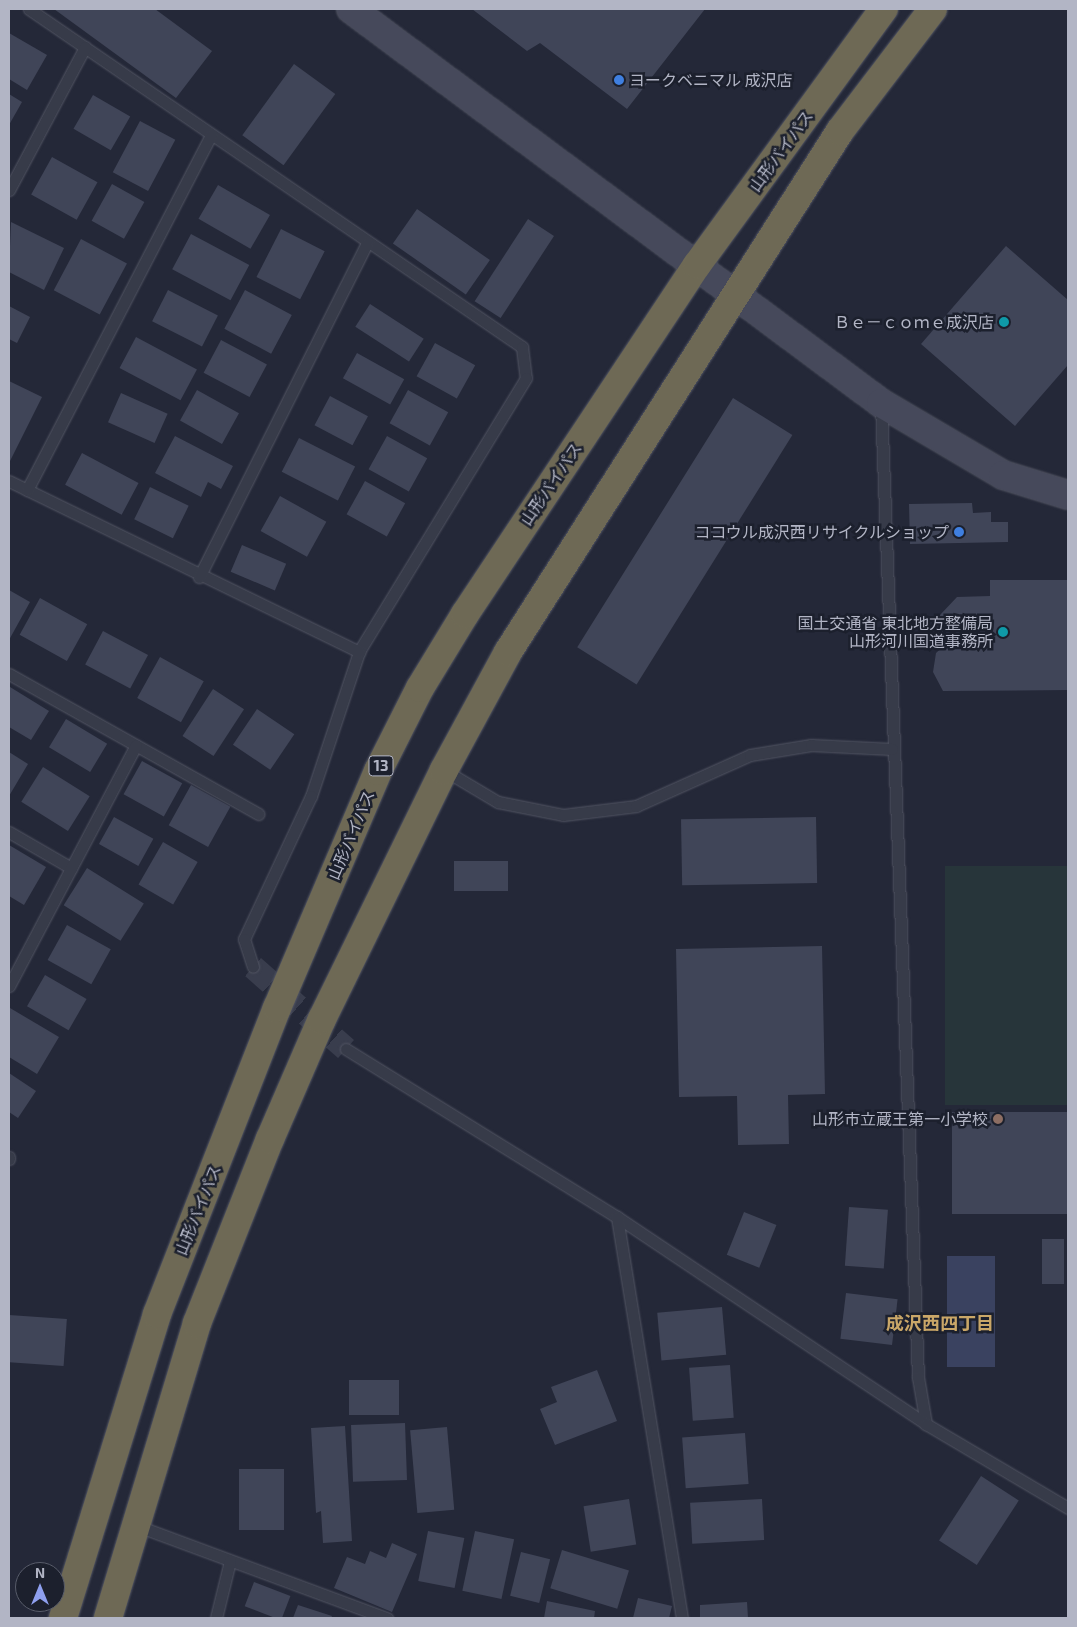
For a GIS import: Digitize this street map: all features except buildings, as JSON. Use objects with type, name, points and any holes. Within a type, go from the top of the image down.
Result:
[{"type":"highway","name":"山形バイパス","points":[[63,1618],[157,1314],[277,1008],[378,771],[420,688],[465,614],[697,265],[884,9]]},
{"type":"highway","points":[[108,1618],[134,1525],[197,1323],[270,1139],[342,976],[444,770],[508,652],[738,295],[840,131],[933,9]]},
{"type":"street","points":[[351,9],[881,403],[1003,475],[1068,495]]},
{"type":"lane","points":[[29,9],[367,243],[522,347],[526,378],[359,652],[311,796],[244,939],[253,968]]},
{"type":"lane","points":[[9,190],[85,48]]},
{"type":"lane","points":[[27,490],[211,134]]},
{"type":"lane","points":[[199,576],[367,243]]},
{"type":"lane","points":[[881,403],[892,749],[918,1377],[926,1424]]},
{"type":"lane","points":[[9,482],[199,576],[359,652]]},
{"type":"lane","points":[[9,674],[258,814]]},
{"type":"lane","points":[[9,986],[136,745]]},
{"type":"lane","points":[[444,770],[498,802],[563,815],[636,806],[750,755],[811,745],[892,749]]},
{"type":"lane","points":[[9,832],[71,868]]},
{"type":"lane","points":[[346,1049],[617,1216],[926,1424],[1068,1508]]},
{"type":"lane","points":[[617,1216],[682,1618]]},
{"type":"lane","points":[[134,1525],[387,1618]]},
{"type":"lane","points":[[216,1618],[230,1561]]},
{"type":"shaded area","points":[[945,866],[1068,866],[1068,1105],[945,1105]]},
{"type":"water","points":[[947,1256],[995,1256],[995,1367],[947,1367]]},
{"type":"tunnel","points":[[253,967],[346,1049]]},
{"type":"place","name":"ヨークベニマル 成沢店","points":[[619,80]]},
{"type":"place","name":"Ｂｅ－ｃｏｍｅ成沢店","points":[[1004,322]]},
{"type":"place","name":"ココウル成沢西リサイクルショップ","points":[[959,532]]},
{"type":"place","name":"国土交通省 東北地方整備局 山形河川国道事務所","points":[[1003,632]]},
{"type":"place","name":"山形市立蔵王第一小学校","points":[[998,1119]]},
{"type":"district","name":"成沢西四丁目","points":[[940,1323]]}]
